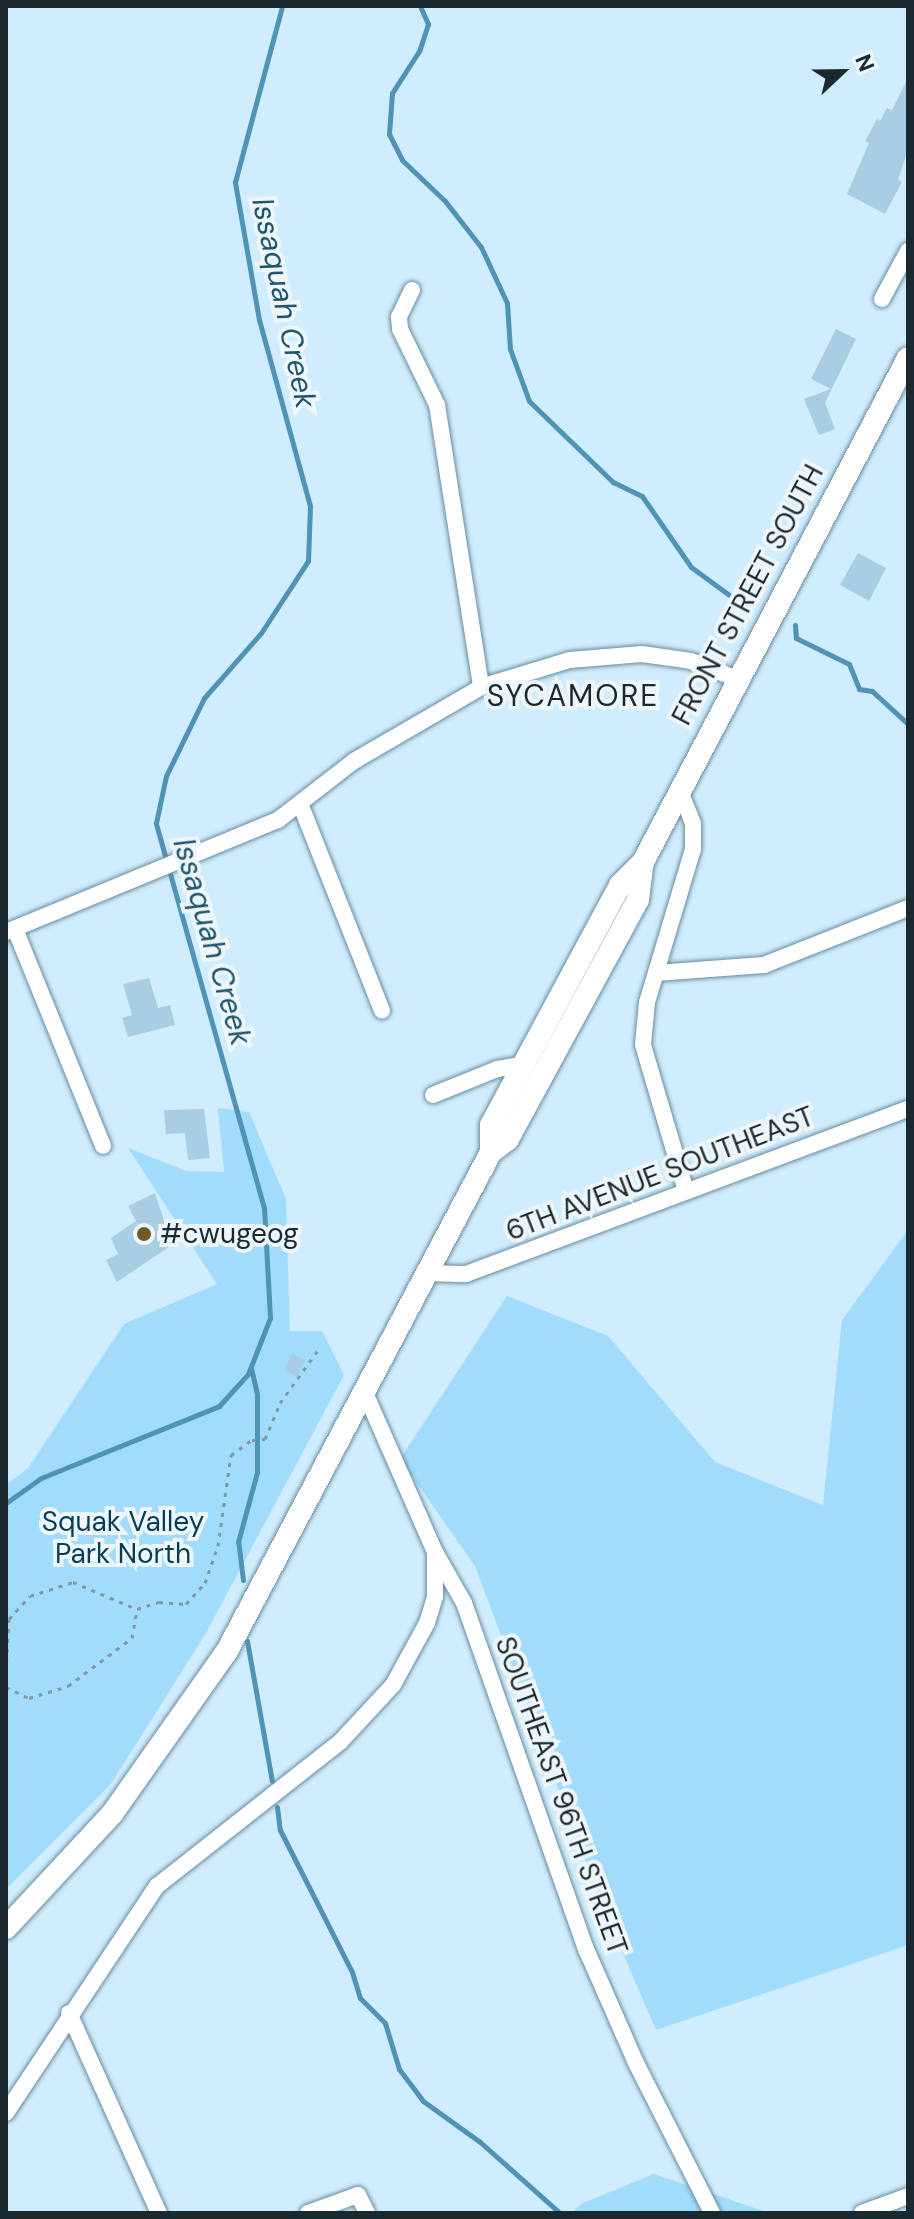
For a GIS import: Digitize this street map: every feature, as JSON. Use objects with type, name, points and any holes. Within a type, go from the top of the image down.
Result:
[{"type":"main road","name":"FRONT STREET SOUTH","points":[[6,1928],[112,1814],[181,1721],[227,1651],[366,1395],[491,1152],[508,1139],[620,885],[643,862],[908,358]]},
{"type":"main road","name":"FRONT STREET SOUTH","points":[[491,1152],[491,1125],[524,1064],[566,1011]]},
{"type":"street","points":[[882,299],[908,251]]},
{"type":"street","points":[[412,290],[399,317],[400,329],[437,405],[481,687]]},
{"type":"street","points":[[103,1146],[10,930],[189,858],[301,806],[354,761],[481,687],[570,660],[642,654],[691,661],[737,679]]},
{"type":"street","points":[[680,791],[693,823],[693,849],[656,973],[643,1045],[686,1191]]},
{"type":"street","points":[[301,806],[382,1011]]},
{"type":"street","points":[[656,973],[764,965],[908,908]]},
{"type":"street","points":[[433,1095],[497,1069],[524,1064]]},
{"type":"street","name":"6TH AVENUE SOUTHEAST","points":[[428,1273],[466,1274],[908,1109]]},
{"type":"street","name":"SOUTHEAST 96TH STREET","points":[[366,1395],[435,1552],[464,1603],[586,1949],[636,2063],[712,2213]]},
{"type":"street","points":[[6,2113],[69,2013],[157,1886],[340,1742],[393,1685],[427,1623],[435,1596],[435,1552]]},
{"type":"street","points":[[69,2013],[159,2213]]},
{"type":"street","points":[[308,2213],[358,2195],[367,2213]]},
{"type":"street","points":[[862,2213],[908,2196]]},
{"type":"path","points":[[6,1672],[8,1619],[30,1596],[80,1583],[113,1602],[137,1609],[151,1603],[186,1604],[205,1583],[228,1501],[231,1455],[252,1440],[265,1439],[280,1403],[318,1350]]},
{"type":"path","points":[[6,1687],[29,1698],[45,1697],[99,1665],[132,1638],[137,1609]]},
{"type":"green space","name":"Squak Valley Park North","points":[[218,1108],[249,1112],[286,1199],[290,1331],[322,1331],[344,1375],[206,1633],[111,1784],[6,1889],[6,1485],[28,1468],[124,1324],[217,1284],[128,1148],[186,1171],[224,1172]]},
{"type":"green space","points":[[908,1230],[908,1945],[656,2030],[600,1900],[475,1566],[400,1459],[507,1296],[608,1336],[715,1462],[823,1505],[842,1320]]},
{"type":"green space","points":[[654,2174],[769,2213],[571,2213],[583,2203]]},
{"type":"building","points":[[908,78],[908,150],[898,179],[902,182],[885,214],[847,194],[869,143],[865,141],[877,119],[880,121],[887,108],[892,110]]},
{"type":"building","points":[[836,329],[856,339],[825,403],[835,429],[819,435],[804,399],[831,389],[811,379]]},
{"type":"building","points":[[858,553],[886,568],[869,601],[840,585]]},
{"type":"building","points":[[149,978],[158,1008],[170,1005],[175,1025],[128,1037],[122,1018],[132,1015],[123,984]]},
{"type":"building","name":"#cwugeog","points":[[204,1109],[210,1158],[188,1160],[185,1133],[166,1134],[164,1110]]},
{"type":"building","name":"#cwugeog","points":[[155,1193],[172,1245],[117,1282],[106,1260],[118,1254],[111,1238],[136,1221],[128,1206]]},
{"type":"building","points":[[292,1353],[305,1360],[297,1377],[284,1370]]},
{"type":"waterway","name":"Issaquah Creek","points":[[6,1503],[41,1478],[219,1406],[248,1374],[270,1318],[264,1208],[156,823],[166,776],[204,698],[261,633],[308,561],[310,506],[259,320],[235,182],[282,6]]},
{"type":"waterway","points":[[420,6],[428,24],[419,51],[392,93],[389,134],[402,160],[445,201],[481,247],[507,303],[510,349],[529,401],[613,482],[642,496],[691,567],[744,606]]},
{"type":"waterway","points":[[795,625],[796,638],[849,664],[859,689],[872,691],[908,724]]},
{"type":"waterway","points":[[243,1580],[238,1542],[257,1472],[257,1394],[251,1369]]},
{"type":"waterway","points":[[247,1641],[272,1781]]},
{"type":"waterway","points":[[277,1807],[280,1830],[352,1972],[360,1998],[385,2023],[399,2069],[423,2101],[480,2142],[560,2213]]},
{"type":"place","name":"#cwugeog","points":[[144,1234]]},
{"type":"district","name":"SYCAMORE","points":[[573,696]]}]
